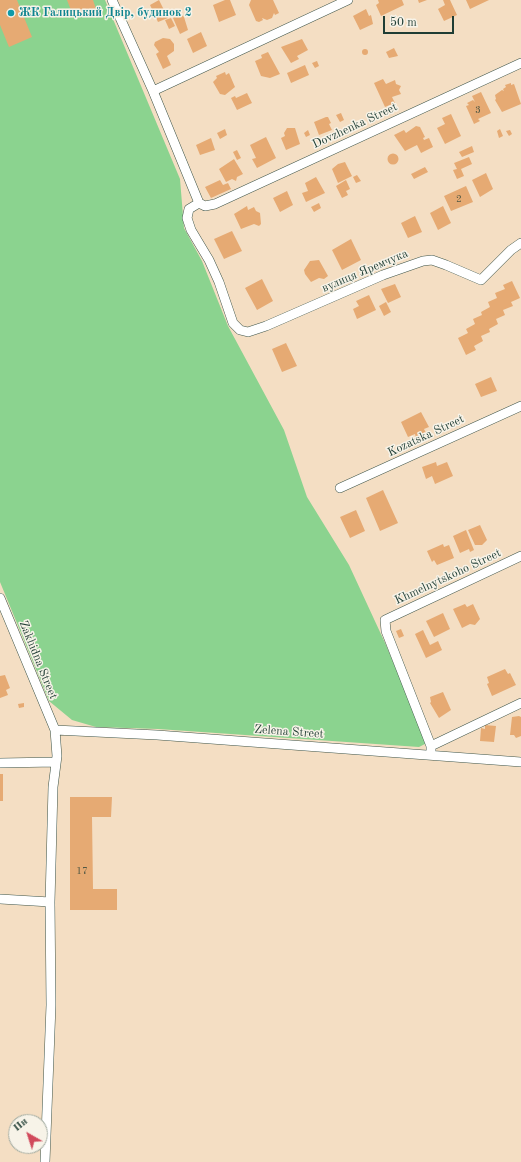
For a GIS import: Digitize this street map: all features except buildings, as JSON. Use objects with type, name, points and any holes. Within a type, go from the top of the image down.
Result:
[{"type":"street","points":[[112,0],[153,92],[198,203]]},
{"type":"street","points":[[153,92],[348,0]]},
{"type":"street","name":"Dovzhenka Street","points":[[198,203],[205,206],[215,204],[521,63]]},
{"type":"street","name":"вулиця Яремчука","points":[[198,203],[189,209],[187,218],[190,230],[209,260],[233,323],[240,330],[248,332],[293,315],[383,275],[422,261],[432,260],[481,280],[511,250],[521,243]]},
{"type":"street","name":"Kozatska Street","points":[[340,488],[521,406]]},
{"type":"street","name":"Khmelnytskoho Street","points":[[431,750],[386,631],[385,620],[521,556]]},
{"type":"street","name":"Zakhidna Street","points":[[0,598],[54,730],[56,762],[53,786],[50,902],[51,1005],[45,1162]]},
{"type":"street","points":[[431,750],[521,702]]},
{"type":"street","name":"Zelena Street","points":[[54,730],[431,750],[521,762]]},
{"type":"street","points":[[0,763],[56,762]]},
{"type":"street","points":[[0,899],[50,902]]},
{"type":"green space","points":[[0,0],[105,0],[180,179],[184,228],[202,261],[228,326],[284,430],[307,497],[349,565],[386,645],[427,743],[419,747],[158,729],[96,727],[72,720],[49,701],[0,582]]},
{"type":"place","name":"ЖК Галицький Двір, будинок 2","points":[[11,13]]}]
